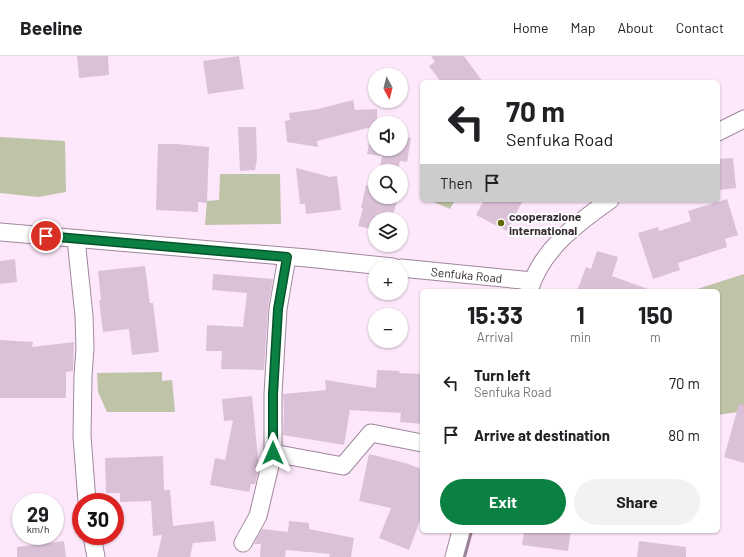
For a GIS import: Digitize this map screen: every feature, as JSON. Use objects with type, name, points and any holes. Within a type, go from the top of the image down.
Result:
[{"type":"street","points":[[720,131],[744,119]]},
{"type":"street","points":[[530,286],[549,251],[576,224],[607,202]]},
{"type":"street","points":[[0,232],[368,265]]},
{"type":"street","points":[[76,239],[84,316],[85,348],[82,436],[86,493]]},
{"type":"street","points":[[242,543],[258,516],[273,453],[273,394],[278,309],[287,257]]},
{"type":"street","name":"Senfuka Road","points":[[408,269],[530,286]]},
{"type":"street","points":[[273,453],[343,466],[371,433],[420,443]]},
{"type":"street","points":[[454,557],[461,533]]},
{"type":"street","points":[[94,545],[96,557]]},
{"type":"green space","points":[[0,137],[65,141],[66,192],[38,197],[0,193]]},
{"type":"green space","points":[[220,174],[280,174],[281,224],[205,225],[207,201],[219,200]]},
{"type":"green space","points":[[434,202],[454,202],[450,209]]},
{"type":"green space","points":[[744,274],[744,411],[720,415],[720,289],[697,289]]},
{"type":"green space","points":[[162,372],[162,381],[172,380],[175,412],[107,412],[98,392],[97,373]]},
{"type":"building","points":[[77,56],[108,56],[109,75],[79,78]]},
{"type":"building","points":[[239,56],[244,89],[208,94],[203,61]]},
{"type":"building","points":[[431,56],[464,56],[482,80],[440,80],[429,66],[435,62]]},
{"type":"building","points":[[353,100],[355,110],[377,109],[377,116],[368,116],[368,128],[317,141],[318,147],[287,142],[285,121],[290,120],[289,113],[318,109]]},
{"type":"building","points":[[238,127],[256,127],[257,159],[255,170],[240,171]]},
{"type":"building","points":[[408,137],[411,138],[408,156]]},
{"type":"building","points":[[158,144],[209,147],[207,203],[198,202],[198,212],[156,210]]},
{"type":"building","points":[[382,156],[408,156],[407,162],[400,161],[399,164],[381,164]]},
{"type":"building","points":[[733,158],[736,188],[720,190],[720,159]]},
{"type":"building","points":[[296,168],[328,177],[337,176],[341,210],[306,214],[305,204],[300,204]]},
{"type":"building","points":[[366,185],[368,186],[368,204],[396,204],[394,212],[368,212],[368,228],[358,226],[363,208],[361,208]]},
{"type":"building","points":[[727,199],[738,235],[725,239],[727,247],[678,263],[680,270],[653,279],[638,233],[658,227],[659,231],[691,221],[688,211]]},
{"type":"building","name":"cooperazione international","points":[[483,202],[522,202],[507,231],[476,215]]},
{"type":"building","points":[[597,251],[618,257],[612,276],[648,289],[578,289],[586,267],[591,269]]},
{"type":"building","points":[[15,259],[17,282],[0,284],[0,261]]},
{"type":"building","points":[[145,266],[150,303],[153,303],[159,352],[132,355],[129,329],[103,332],[99,301],[101,300],[98,271]]},
{"type":"building","points":[[213,274],[273,279],[268,308],[264,370],[221,369],[222,351],[206,351],[207,325],[243,327],[247,293],[212,290]]},
{"type":"building","points":[[0,340],[33,342],[32,347],[74,342],[73,371],[66,372],[66,398],[0,398]]},
{"type":"building","points":[[377,370],[420,374],[420,424],[400,422],[401,413],[350,410],[344,445],[283,435],[283,394],[326,390],[325,380],[376,388]]},
{"type":"building","points":[[252,396],[259,469],[255,484],[251,484],[249,492],[210,485],[215,458],[225,460],[233,420],[224,421],[222,399]]},
{"type":"building","points":[[739,404],[744,405],[744,463],[724,457]]},
{"type":"building","points":[[369,454],[420,468],[420,520],[409,550],[379,538],[391,508],[359,501]]},
{"type":"building","points":[[163,456],[164,490],[170,490],[173,526],[214,521],[216,541],[193,543],[190,557],[157,557],[162,535],[153,536],[151,501],[124,502],[124,493],[106,493],[105,458]]},
{"type":"building","points":[[289,521],[309,523],[309,529],[354,538],[351,557],[329,557],[330,554],[286,550],[285,557],[260,557],[261,544],[254,544],[262,529],[288,532]]},
{"type":"building","points":[[524,533],[571,533],[568,551],[522,545]]},
{"type":"building","points":[[64,541],[66,557],[17,557],[17,547],[33,545],[64,545]]},
{"type":"building","points":[[639,541],[686,547],[686,557],[637,557]]},
{"type":"waterway","points":[[463,557],[469,533]]},
{"type":"place","name":"cooperazione international","points":[[501,223]]},
{"type":"route","points":[[46,236],[287,257],[278,309],[273,394],[273,453]]}]
